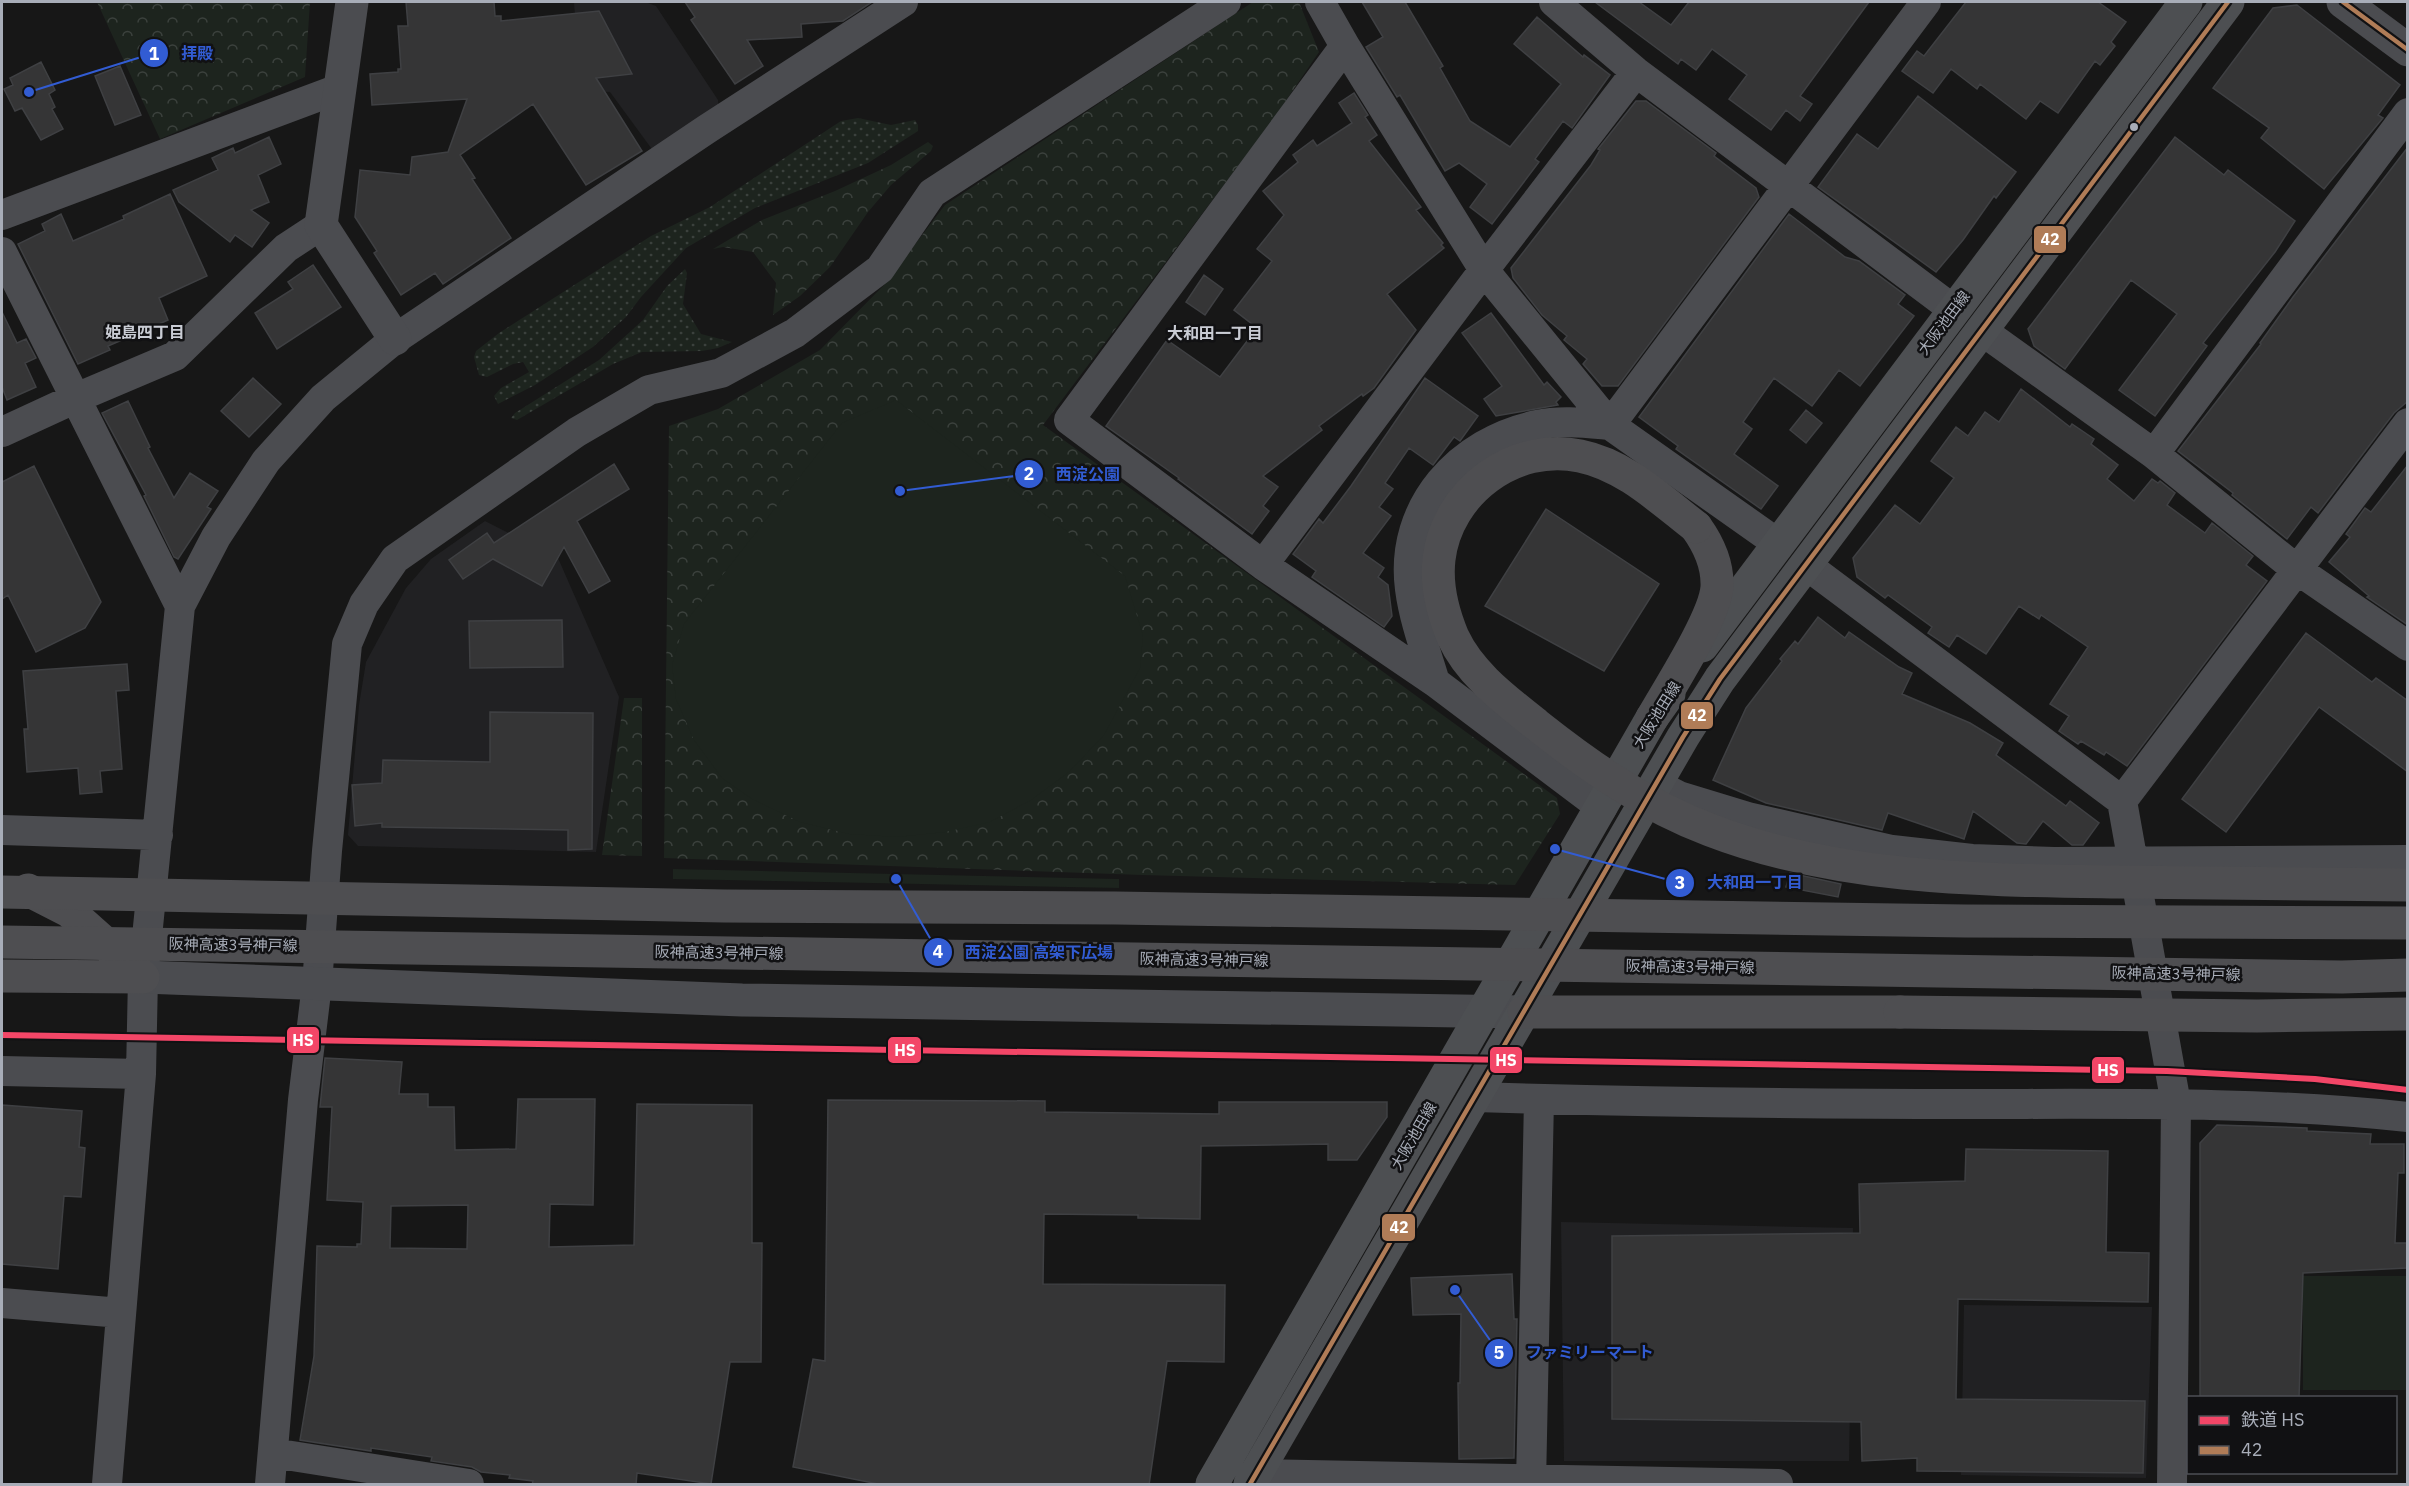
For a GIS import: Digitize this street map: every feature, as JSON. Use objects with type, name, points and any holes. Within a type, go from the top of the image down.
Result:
[{"type":"highway","points":[[1652,718],[1712,609],[1717,587],[1715,566],[1708,544],[1696,527],[1641,484],[1611,466],[1580,456],[1552,453],[1523,458],[1497,469],[1477,485],[1459,507],[1447,531],[1439,559],[1439,587],[1444,615],[1455,640],[1470,664],[1508,703],[1581,760],[1669,813],[1710,831],[1757,846],[1893,873],[2008,881],[2408,885]]},
{"type":"highway","points":[[2,876],[69,911],[154,977]]},
{"type":"highway","points":[[2,892],[724,906],[1104,908],[1988,921],[2408,923]]},
{"type":"highway","name":"阪神高速3号神戸線","points":[[2,942],[2318,976],[2408,975]]},
{"type":"highway","points":[[2,976],[154,977]]},
{"type":"highway","points":[[1524,1012],[1900,1012],[2245,1016],[2408,1014]]},
{"type":"main road","name":"大阪池田線","points":[[1212,1485],[1486,1011],[1652,718],[1777,543],[2186,2]]},
{"type":"main road","points":[[1253,1479],[1656,784],[1720,680],[2228,2]]},
{"type":"street","points":[[352,2],[321,225],[395,339]]},
{"type":"street","points":[[107,1485],[141,1074],[154,977],[158,835],[180,606],[216,537],[266,461],[323,398],[395,339],[707,129],[903,2]]},
{"type":"street","points":[[270,1485],[303,1100],[308,983],[327,851],[347,644],[364,604],[395,559],[578,432],[649,390],[721,372],[795,333],[880,269],[932,193],[1226,2]]},
{"type":"street","points":[[1320,2],[1484,270],[1610,425],[1777,543]]},
{"type":"street","points":[[1554,2],[1636,72],[1954,310]]},
{"type":"street","points":[[1610,425],[1926,2]]},
{"type":"street","points":[[2343,2],[2408,50]]},
{"type":"street","points":[[1345,46],[1069,420],[1263,565],[1435,682],[1602,808]]},
{"type":"street","points":[[1263,565],[1636,72]]},
{"type":"street","points":[[2,215],[341,88]]},
{"type":"street","points":[[2154,454],[2408,113]]},
{"type":"street","points":[[2,432],[175,356],[286,248],[321,225]]},
{"type":"street","points":[[2,252],[180,606]]},
{"type":"street","points":[[1981,330],[2154,454],[2296,569],[2408,646]]},
{"type":"street","points":[[1435,682],[1409,588],[1410,556],[1416,525],[1430,495],[1450,469],[1475,449],[1504,434],[1539,425],[1574,423],[1610,425]]},
{"type":"street","points":[[2122,801],[2408,423]]},
{"type":"street","points":[[1805,564],[2122,801],[2176,1104],[2172,1485]]},
{"type":"street","points":[[1656,784],[1679,796],[1748,817],[1892,850],[1972,858],[2054,862],[2408,860]]},
{"type":"street","points":[[2,831],[158,835]]},
{"type":"street","points":[[154,977],[742,1000],[1524,1012]]},
{"type":"street","points":[[2,1071],[141,1074]]},
{"type":"street","points":[[1475,1097],[1904,1104],[2176,1104],[2345,1110],[2408,1117]]},
{"type":"street","points":[[1531,1482],[1539,1099]]},
{"type":"street","points":[[2,1303],[121,1313]]},
{"type":"street","points":[[273,1453],[469,1485]]},
{"type":"street","points":[[1253,1479],[1778,1485]]},
{"type":"shaded area","points":[[645,2],[656,6],[718,100],[718,111],[654,152],[610,92],[581,90],[574,3]]},
{"type":"shaded area","points":[[485,521],[558,558],[619,697],[596,852],[358,846],[348,835],[359,705],[366,662],[406,588],[431,559]]},
{"type":"shaded area","points":[[1561,1222],[1853,1228],[1849,1461],[1564,1461]]},
{"type":"shaded area","points":[[1964,1305],[2152,1307],[2146,1478],[1961,1475]]},
{"type":"green space","points":[[97,2],[310,2],[305,77],[160,139]]},
{"type":"green space","points":[[1253,2],[1299,2],[1319,52],[1272,121],[1043,425],[1557,798],[1560,814],[1515,885],[1143,875],[664,858],[669,426],[718,409],[820,350],[884,285],[945,205]]},
{"type":"green space","points":[[858,118],[891,125],[915,120],[918,131],[868,163],[755,208],[686,248],[641,297],[626,317],[593,347],[535,385],[498,404],[494,396],[501,388],[529,372],[523,362],[513,364],[487,377],[479,375],[474,357],[476,351],[499,333],[651,236],[710,207],[841,121]]},
{"type":"green space","points":[[928,142],[933,146],[931,151],[891,185],[868,212],[830,267],[800,296],[773,315],[776,283],[753,252],[723,247],[713,249],[762,220],[835,191],[891,165]]},
{"type":"green space","points":[[685,269],[687,273],[683,304],[701,334],[732,342],[702,351],[642,352],[613,364],[517,420],[511,418],[515,413],[599,360],[643,320],[667,286]]},
{"type":"green space","points":[[896,400],[1125,576],[1143,636],[1140,668],[1104,735],[1069,772],[1031,800],[990,822],[945,832],[897,837],[849,834],[800,822],[752,799],[722,778],[694,740],[676,699],[672,665],[684,624],[842,423]]},
{"type":"green space","points":[[624,698],[642,698],[642,856],[602,855]]},
{"type":"green space","points":[[673,869],[1119,879],[1119,888],[673,879]]},
{"type":"green space","points":[[2303,1276],[2407,1276],[2407,1390],[2303,1390]]},
{"type":"building","points":[[406,2],[494,2],[495,16],[501,16],[501,21],[599,11],[632,74],[596,78],[642,151],[586,185],[533,104],[460,155],[475,178],[472,179],[511,238],[443,284],[435,273],[401,295],[374,253],[377,251],[355,217],[360,170],[410,175],[412,157],[448,152],[467,99],[372,105],[370,74],[398,72],[398,69],[401,69],[398,26],[408,26]]},
{"type":"building","points":[[685,2],[872,2],[843,21],[801,24],[802,37],[747,40],[763,66],[735,84],[691,20],[695,17]]},
{"type":"building","points":[[1362,2],[1405,2],[1443,66],[1440,68],[1470,121],[1510,147],[1561,84],[1514,44],[1537,17],[1583,57],[1584,55],[1610,75],[1572,128],[1563,121],[1535,159],[1539,162],[1492,224],[1470,207],[1487,184],[1459,163],[1445,171],[1400,95],[1397,97],[1366,47],[1383,37]]},
{"type":"building","points":[[1595,2],[1639,2],[1671,25],[1689,2],[1869,2],[1800,96],[1812,104],[1800,121],[1786,110],[1771,130],[1729,99],[1747,75],[1712,49],[1696,70],[1681,59],[1678,64]]},
{"type":"building","points":[[1966,2],[2098,2],[2126,22],[2111,42],[2115,46],[2100,65],[2095,61],[2058,113],[2040,101],[2026,119],[1980,84],[1977,89],[1951,69],[1933,93],[1902,71],[1917,51],[1924,56]]},
{"type":"building","points":[[2297,5],[2400,85],[2378,115],[2383,118],[2324,189],[2261,138],[2269,128],[2213,88],[2273,8]]},
{"type":"building","points":[[41,62],[55,90],[49,94],[55,107],[52,109],[63,129],[41,140],[22,108],[15,111],[4,89],[13,85],[10,78]]},
{"type":"building","points":[[120,66],[141,115],[115,125],[95,76]]},
{"type":"building","points":[[1354,93],[1368,115],[1365,117],[1377,135],[1369,141],[1421,207],[1416,210],[1443,243],[1441,245],[1444,248],[1387,294],[1416,330],[1374,388],[1363,396],[1362,394],[1319,426],[1322,430],[1263,476],[1278,487],[1263,506],[1269,511],[1252,534],[1106,426],[1167,340],[1220,377],[1257,328],[1234,310],[1272,261],[1257,249],[1284,215],[1263,191],[1298,162],[1293,155],[1313,140],[1317,146],[1352,123],[1339,103]]},
{"type":"building","points":[[1918,96],[2016,172],[1996,198],[1994,196],[1963,240],[1936,272],[1818,187],[1857,134],[1878,149]]},
{"type":"building","points":[[1636,101],[1646,101],[1716,153],[1714,156],[1756,188],[1759,197],[1618,386],[1602,386],[1583,364],[1587,359],[1564,340],[1567,336],[1542,315],[1513,278],[1511,268],[1591,165],[1600,150],[1598,149]]},
{"type":"building","points":[[269,137],[281,164],[258,175],[269,202],[251,210],[269,223],[252,247],[235,235],[230,242],[179,202],[173,190],[218,170],[212,158],[233,148],[235,153]]},
{"type":"building","points":[[2175,137],[2224,175],[2228,170],[2295,221],[2275,252],[2203,343],[2207,346],[2155,416],[2119,390],[2177,314],[2131,280],[2065,369],[2034,346],[2028,329]]},
{"type":"building","points":[[2408,147],[2408,401],[2394,413],[2318,513],[2311,507],[2287,539],[2232,495],[2233,493],[2178,451]]},
{"type":"building","points":[[170,194],[207,276],[159,298],[168,320],[108,346],[110,350],[78,364],[18,244],[45,231],[42,224],[61,214],[73,241],[124,219],[123,216]]},
{"type":"building","points":[[1789,214],[1845,257],[1859,261],[1905,295],[1898,304],[1914,316],[1860,386],[1839,370],[1812,406],[1774,378],[1743,422],[1752,429],[1734,454],[1778,486],[1761,509],[1676,449],[1678,446],[1639,417]]},
{"type":"building","points":[[313,265],[341,307],[277,349],[255,313],[293,289],[288,282]]},
{"type":"building","points":[[1204,275],[1223,289],[1205,315],[1186,302]]},
{"type":"building","points":[[2,312],[17,343],[26,339],[36,358],[25,363],[36,387],[7,400],[2,387]]},
{"type":"building","points":[[1491,313],[1544,385],[1547,382],[1561,397],[1556,402],[1558,405],[1496,416],[1484,399],[1502,386],[1462,333]]},
{"type":"building","points":[[253,378],[281,404],[249,437],[221,411]]},
{"type":"building","points":[[1425,378],[1478,416],[1460,441],[1454,437],[1433,465],[1409,448],[1385,483],[1393,489],[1379,507],[1391,516],[1363,553],[1384,568],[1378,577],[1388,585],[1392,616],[1384,627],[1312,577],[1316,571],[1293,554],[1319,519],[1323,523],[1351,486]]},
{"type":"building","points":[[2021,389],[2070,427],[2072,424],[2094,439],[2091,444],[2118,465],[2107,479],[2134,501],[2152,479],[2158,483],[2160,481],[2175,493],[2167,505],[2205,533],[2212,523],[2253,556],[2246,565],[2267,581],[2127,766],[2106,752],[2104,755],[2081,741],[2078,744],[2059,731],[2069,716],[2050,704],[2088,647],[2041,615],[2039,619],[2019,606],[1986,654],[1957,635],[1949,647],[1928,633],[1932,627],[1888,595],[1885,598],[1857,577],[1853,558],[1895,505],[1920,524],[1954,478],[1931,461],[1956,427],[1968,436],[1985,412],[1999,422]]},
{"type":"building","points":[[128,401],[150,447],[148,448],[174,498],[190,473],[218,491],[207,507],[211,509],[178,559],[174,557],[144,496],[146,495],[102,413]]},
{"type":"building","points":[[1806,410],[1822,423],[1806,443],[1790,430]]},
{"type":"building","points":[[614,464],[629,489],[577,521],[610,581],[589,593],[564,547],[542,586],[493,559],[463,579],[449,560],[487,533],[494,543]]},
{"type":"building","points":[[2408,465],[2408,625],[2367,597],[2369,596],[2329,562],[2350,537],[2346,534],[2365,508],[2371,512]]},
{"type":"building","points":[[34,466],[101,602],[85,628],[36,652],[8,595],[2,599],[2,482]]},
{"type":"building","points":[[1546,509],[1659,584],[1604,671],[1485,606]]},
{"type":"building","points":[[1818,617],[1845,638],[1849,632],[1899,667],[1912,673],[1902,694],[1970,723],[2003,743],[1996,755],[2066,806],[2070,801],[2099,823],[2083,845],[2072,845],[2043,821],[2026,844],[2017,843],[1973,811],[1964,839],[1888,813],[1882,830],[1766,803],[1713,780],[1746,708],[1782,661],[1780,659],[1795,641],[1798,644]]},
{"type":"building","points":[[562,620],[563,667],[470,668],[469,621]]},
{"type":"building","points":[[2306,633],[2372,682],[2376,678],[2408,701],[2408,772],[2319,707],[2226,832],[2182,799]]},
{"type":"building","points":[[127,664],[129,690],[116,691],[122,769],[100,771],[102,792],[80,794],[78,768],[27,772],[24,729],[28,729],[23,671]]},
{"type":"building","points":[[490,712],[593,713],[592,849],[568,850],[568,830],[382,827],[382,823],[355,826],[352,785],[382,783],[383,760],[490,762]]},
{"type":"building","points":[[1790,873],[1841,884],[1838,897],[1786,887]]},
{"type":"building","points":[[325,1058],[402,1062],[399,1094],[428,1094],[428,1107],[454,1107],[455,1150],[516,1149],[518,1099],[595,1099],[593,1205],[550,1204],[549,1247],[634,1245],[637,1104],[752,1105],[752,1243],[762,1243],[761,1362],[730,1362],[711,1484],[637,1473],[636,1485],[532,1485],[533,1481],[509,1478],[510,1475],[481,1472],[472,1467],[431,1461],[432,1457],[371,1448],[371,1451],[300,1440],[314,1356],[317,1246],[357,1247],[357,1244],[361,1244],[363,1202],[327,1200],[332,1107],[320,1107]],"holes":[[[468,1205],[467,1249],[390,1248],[391,1206]]]},
{"type":"building","points":[[828,1100],[1045,1101],[1045,1112],[1219,1114],[1219,1102],[1387,1102],[1387,1117],[1357,1160],[1328,1160],[1328,1144],[1201,1146],[1200,1219],[1138,1218],[1138,1215],[1044,1214],[1043,1284],[1225,1285],[1224,1362],[1167,1361],[1149,1485],[883,1485],[793,1467],[813,1359],[825,1361]]},
{"type":"building","points":[[2,1105],[82,1111],[79,1147],[85,1148],[81,1197],[64,1196],[58,1269],[2,1264]]},
{"type":"building","points":[[2217,1125],[2307,1128],[2307,1131],[2371,1134],[2370,1144],[2404,1144],[2404,1173],[2398,1173],[2395,1243],[2407,1243],[2407,1268],[2303,1273],[2299,1396],[2200,1396],[2200,1143]]},
{"type":"building","points":[[1966,1149],[2108,1151],[2106,1252],[2149,1253],[2148,1302],[1958,1299],[1956,1399],[2145,1401],[2143,1473],[1917,1471],[1917,1458],[1862,1461],[1861,1422],[1612,1419],[1612,1236],[1860,1233],[1859,1184],[1965,1181]]},
{"type":"building","points":[[1512,1274],[1514,1319],[1517,1319],[1514,1458],[1459,1459],[1458,1383],[1460,1383],[1461,1314],[1413,1315],[1411,1278]]},
{"type":"rail line","name":"HS","points":[[2,1035],[2167,1071],[2315,1079],[2408,1090]]},
{"type":"transit line","name":"42","points":[[1250,1484],[1683,737],[1720,679],[2228,2]]},
{"type":"transit line","name":"42","points":[[2343,2],[2408,50]]},
{"type":"place","name":"拝殿","points":[[29,92]]},
{"type":"place","name":"西淀公園","points":[[900,491]]},
{"type":"place","name":"大和田一丁目","points":[[1555,849]]},
{"type":"place","name":"西淀公園 高架下広場","points":[[896,879]]},
{"type":"place","name":"ファミリーマート","points":[[1455,1290]]},
{"type":"district","name":"姫島四丁目","points":[[145,332]]},
{"type":"district","name":"大和田一丁目","points":[[1215,333]]}]
